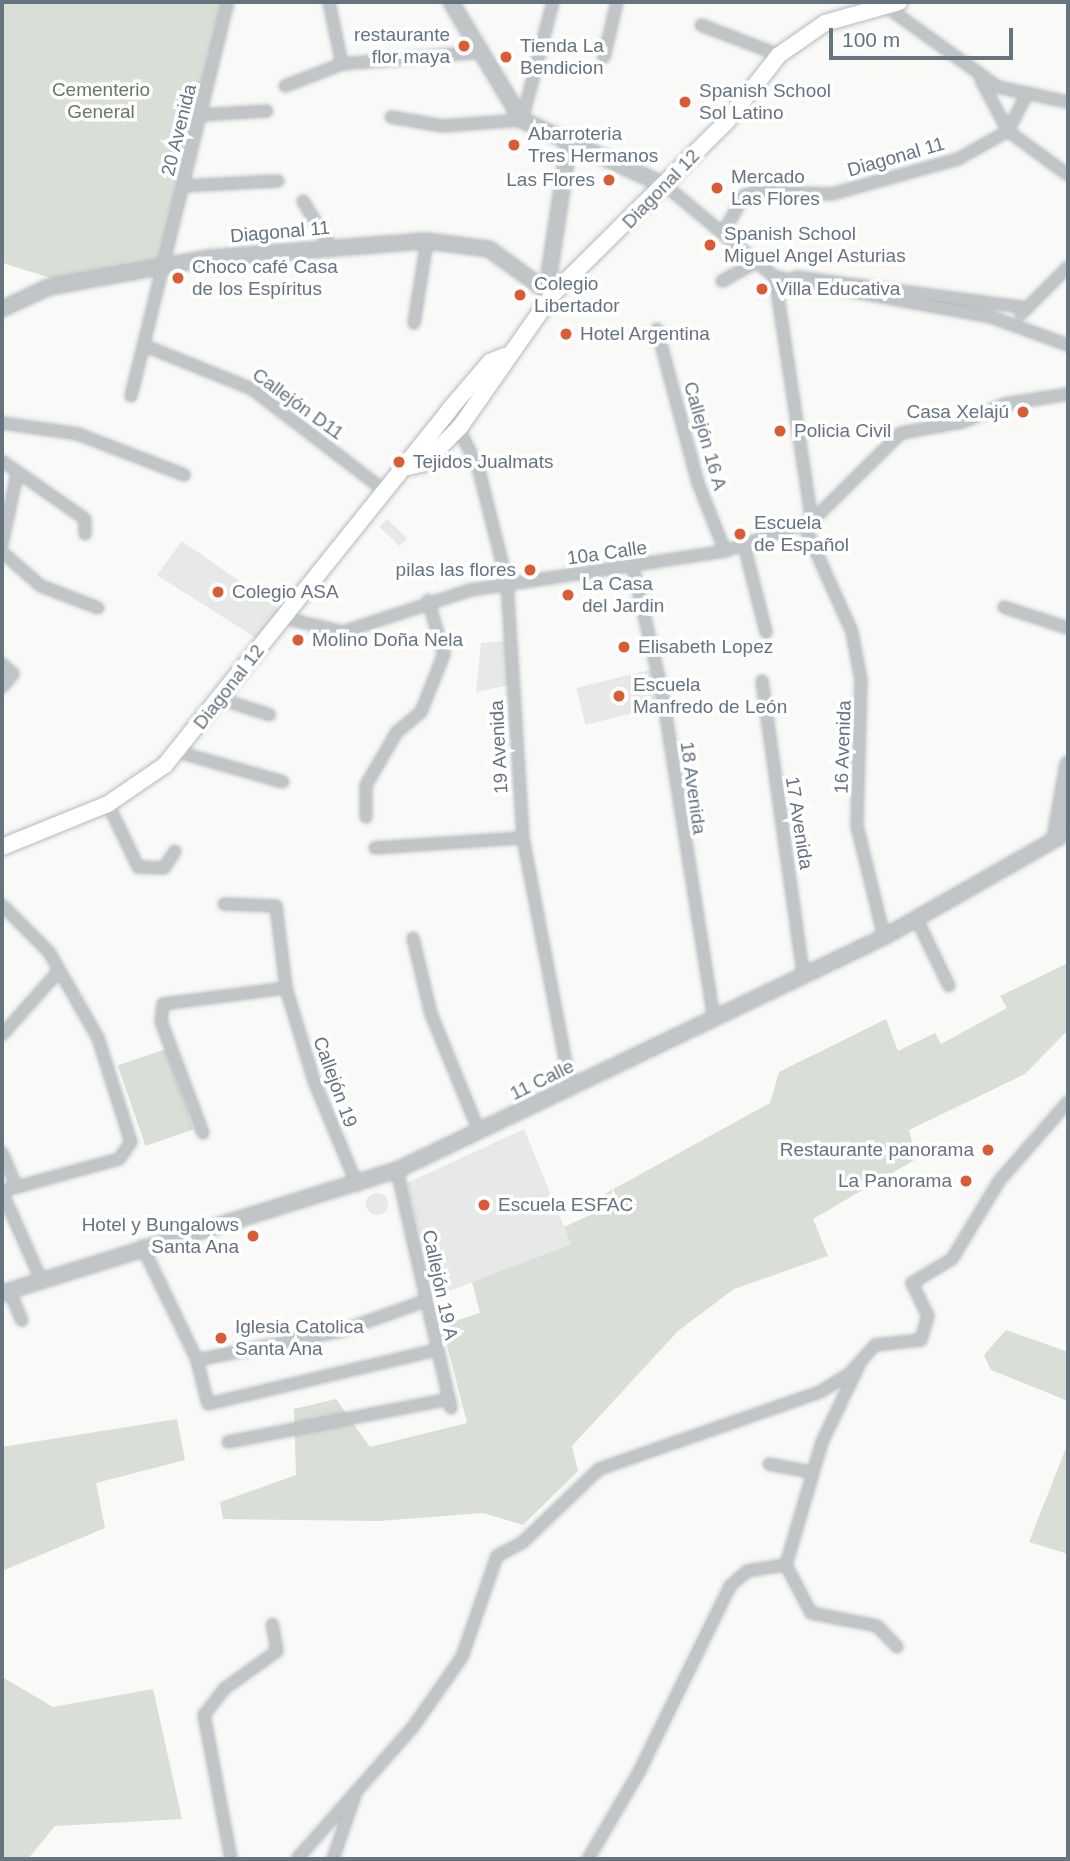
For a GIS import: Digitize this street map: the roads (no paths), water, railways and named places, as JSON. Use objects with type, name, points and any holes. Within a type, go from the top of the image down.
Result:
[{"type":"main road","name":"Diagonal 12","points":[[408,467],[424,463],[460,426],[503,373],[505,356],[549,292],[666,186],[779,55],[825,23],[889,4]]},
{"type":"main road","name":"Diagonal 12","points":[[2,847],[108,804],[178,752],[385,491],[408,467],[449,410],[490,362],[505,356]]},
{"type":"street","name":"20 Avenida","points":[[131,396],[160,267],[183,186],[228,2]]},
{"type":"street","points":[[329,2],[342,64]]},
{"type":"street","points":[[451,2],[522,120]]},
{"type":"street","points":[[522,120],[552,2]]},
{"type":"street","points":[[604,57],[617,2]]},
{"type":"street","points":[[889,4],[980,78],[1026,96],[1068,102]]},
{"type":"street","points":[[701,26],[779,55]]},
{"type":"street","points":[[285,86],[342,64],[481,52]]},
{"type":"street","points":[[980,78],[1008,131],[1068,175]]},
{"type":"street","points":[[1008,131],[1026,96]]},
{"type":"street","points":[[201,115],[267,111]]},
{"type":"street","points":[[391,117],[442,126],[522,120],[666,186],[725,229],[775,277],[1018,323],[1043,340],[1068,345]]},
{"type":"street","name":"Diagonal 11","points":[[725,229],[745,195],[877,186],[958,159],[1008,131]]},
{"type":"street","points":[[549,292],[569,142]]},
{"type":"street","points":[[183,186],[278,181]]},
{"type":"street","points":[[303,201],[330,246]]},
{"type":"street","points":[[414,323],[427,241]]},
{"type":"street","name":"Diagonal 11","points":[[2,309],[49,287],[160,267],[330,246],[427,241],[489,249],[549,292]]},
{"type":"street","points":[[722,281],[760,260]]},
{"type":"street","points":[[1018,323],[1022,307],[1068,267]]},
{"type":"street","points":[[775,277],[818,276],[1022,307]]},
{"type":"street","name":"16 Avenida","points":[[775,277],[808,523],[852,632],[861,680],[857,826],[884,937]]},
{"type":"street","name":"Callejón 16 A","points":[[657,329],[698,483],[725,551]]},
{"type":"street","name":"Callejón D11","points":[[143,345],[252,389],[385,491]]},
{"type":"street","name":"10a Calle","points":[[284,618],[343,632],[428,600],[507,582],[633,568],[725,551],[808,523],[901,433],[963,422],[1005,404],[1068,394]]},
{"type":"street","name":"19 Avenida","points":[[449,410],[460,426],[482,478],[507,582],[523,838],[571,1088]]},
{"type":"street","points":[[2,423],[78,434],[184,475]]},
{"type":"street","points":[[2,461],[85,519],[85,534]]},
{"type":"street","points":[[2,544],[17,474]]},
{"type":"street","points":[[744,545],[766,632]]},
{"type":"street","points":[[2,552],[41,586],[98,608]]},
{"type":"street","name":"18 Avenida","points":[[633,568],[663,691],[713,1014]]},
{"type":"street","points":[[366,817],[363,793],[403,724],[421,712],[444,654],[428,600]]},
{"type":"street","points":[[1004,607],[1068,628]]},
{"type":"street","points":[[2,664],[13,674],[2,687]]},
{"type":"street","name":"17 Avenida","points":[[762,681],[803,971]]},
{"type":"street","points":[[220,699],[270,715]]},
{"type":"street","points":[[178,752],[283,782]]},
{"type":"street","points":[[1062,835],[1068,764]]},
{"type":"street","points":[[108,804],[138,867],[164,868],[175,851]]},
{"type":"street","name":"11 Calle","points":[[5,1291],[142,1246],[357,1185],[397,1170],[571,1088],[713,1014],[803,971],[884,937],[1062,835]]},
{"type":"street","points":[[375,848],[523,838]]},
{"type":"street","name":"Callejón 19","points":[[224,904],[276,906],[286,988],[314,1081],[357,1185]]},
{"type":"street","points":[[2,905],[49,951],[58,972],[98,1038],[130,1149],[119,1159],[2,1192],[41,1279]]},
{"type":"street","points":[[917,920],[949,986]]},
{"type":"street","points":[[413,939],[431,1014],[480,1131]]},
{"type":"street","points":[[2,1035],[58,972]]},
{"type":"street","points":[[203,1133],[161,1021],[163,1004],[286,988]]},
{"type":"street","points":[[297,1859],[358,1789],[462,1657],[497,1556],[523,1542],[599,1469],[820,1392],[875,1345],[921,1340],[928,1315],[912,1283],[952,1259],[999,1181],[1068,1102]]},
{"type":"street","points":[[2,1153],[16,1186]]},
{"type":"street","name":"Callejón 19 A","points":[[228,1441],[365,1413],[450,1404],[397,1170]]},
{"type":"street","points":[[142,1246],[197,1360],[204,1402],[223,1403],[436,1350]]},
{"type":"street","points":[[5,1291],[22,1320]]},
{"type":"street","points":[[197,1360],[341,1331],[425,1301]]},
{"type":"street","points":[[860,1360],[811,1472],[786,1565],[811,1613],[877,1626],[897,1647]]},
{"type":"street","points":[[769,1464],[811,1472]]},
{"type":"street","points":[[587,1859],[639,1772],[730,1586],[747,1571],[786,1565]]},
{"type":"street","points":[[232,1859],[204,1714],[224,1689],[277,1651],[272,1624]]},
{"type":"street","points":[[332,1859],[358,1789]]},
{"type":"place","name":"restaurante flor maya","points":[[464,46]]},
{"type":"place","name":"Tienda La Bendicion","points":[[506,57]]},
{"type":"place","name":"Spanish School Sol Latino","points":[[685,102]]},
{"type":"place","name":"Abarroteria Tres Hermanos","points":[[514,145]]},
{"type":"place","name":"Las Flores","points":[[609,180]]},
{"type":"place","name":"Mercado Las Flores","points":[[717,188]]},
{"type":"place","name":"Spanish School Miguel Angel Asturias","points":[[710,245]]},
{"type":"place","name":"Choco café Casa de los Espíritus","points":[[178,278]]},
{"type":"place","name":"Villa Educativa","points":[[762,289]]},
{"type":"place","name":"Colegio Libertador","points":[[520,295]]},
{"type":"place","name":"Hotel Argentina","points":[[566,334]]},
{"type":"place","name":"Casa Xelajú","points":[[1023,412]]},
{"type":"place","name":"Policia Civil","points":[[780,431]]},
{"type":"place","name":"Tejidos Jualmats","points":[[399,462]]},
{"type":"place","name":"Escuela de Español","points":[[740,534]]},
{"type":"place","name":"pilas las flores","points":[[530,570]]},
{"type":"place","name":"Colegio ASA","points":[[218,592]]},
{"type":"place","name":"La Casa del Jardin","points":[[568,595]]},
{"type":"place","name":"Molino Doña Nela","points":[[298,640]]},
{"type":"place","name":"Elisabeth Lopez","points":[[624,647]]},
{"type":"place","name":"Escuela Manfredo de León","points":[[619,696]]},
{"type":"place","name":"Restaurante panorama","points":[[988,1150]]},
{"type":"place","name":"La Panorama","points":[[966,1181]]},
{"type":"place","name":"Escuela ESFAC","points":[[484,1205]]},
{"type":"place","name":"Hotel y Bungalows Santa Ana","points":[[253,1236]]},
{"type":"place","name":"Iglesia Catolica Santa Ana","points":[[221,1338]]},
{"type":"park label","name":"Cementerio General","points":[[101,101]]}]
